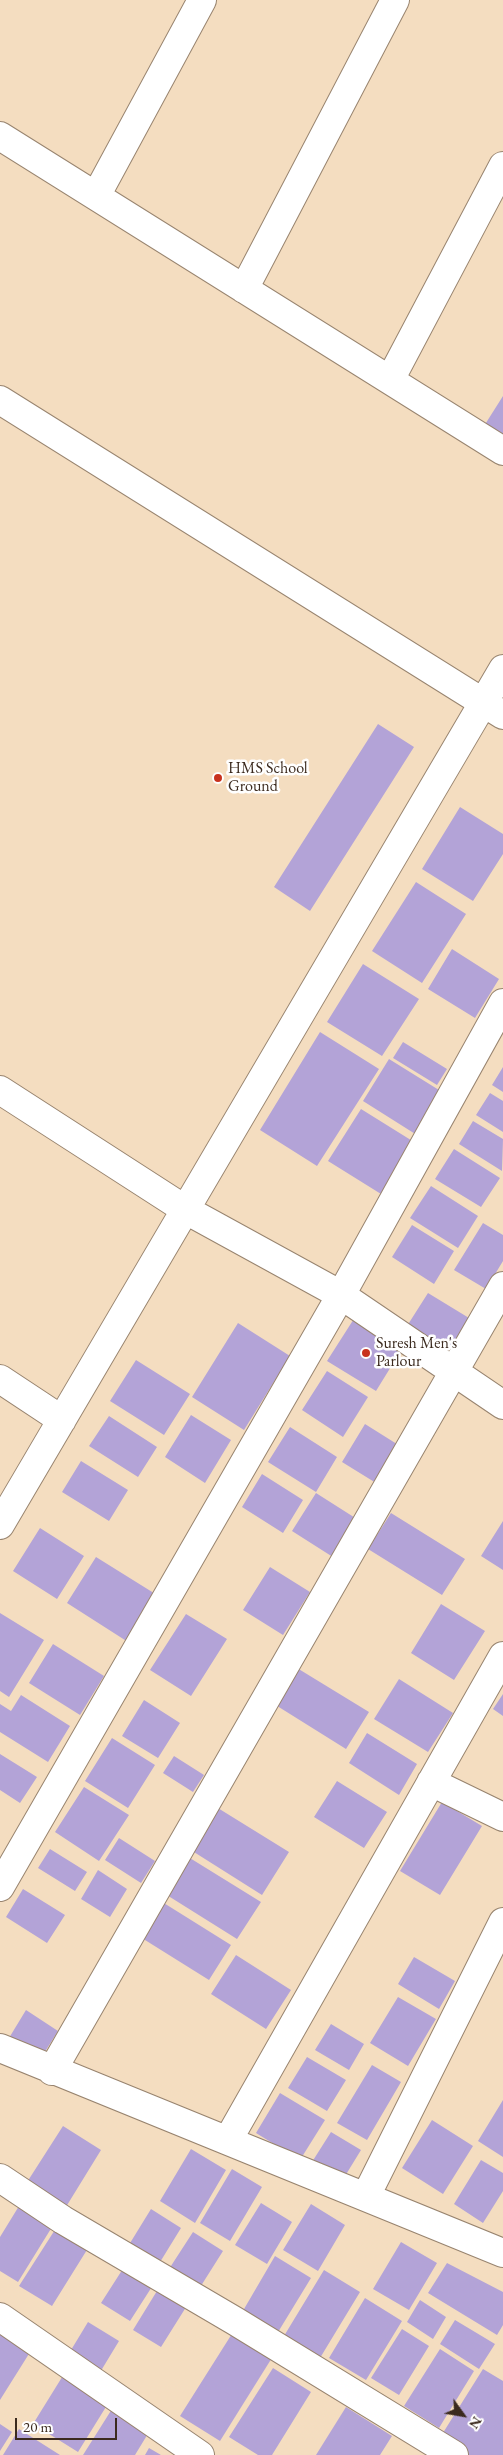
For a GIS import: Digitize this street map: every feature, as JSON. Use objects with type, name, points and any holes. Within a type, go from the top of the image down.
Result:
[{"type":"street","points":[[96,196],[202,0]]},
{"type":"street","points":[[244,289],[395,0]]},
{"type":"street","points":[[0,136],[503,451]]},
{"type":"street","points":[[390,380],[503,166]]},
{"type":"street","points":[[0,400],[493,708]]},
{"type":"street","points":[[0,1525],[186,1210],[493,708],[503,669]]},
{"type":"street","points":[[0,1887],[341,1295],[503,1003]]},
{"type":"street","points":[[0,1090],[186,1210],[341,1295],[503,1405]]},
{"type":"street","points":[[52,2070],[503,1286]]},
{"type":"street","points":[[0,1379],[62,1420]]},
{"type":"street","points":[[228,2140],[503,1656]]},
{"type":"street","points":[[431,1782],[503,1817]]},
{"type":"street","points":[[366,2196],[503,1922]]},
{"type":"street","points":[[0,2048],[503,2253]]},
{"type":"street","points":[[0,2178],[63,2220],[227,2316],[454,2455]]},
{"type":"street","points":[[0,2317],[200,2455]]},
{"type":"building","points":[[503,396],[503,438],[484,426]]},
{"type":"building","points":[[378,724],[414,747],[310,911],[274,887]]},
{"type":"building","points":[[460,807],[503,834],[503,854],[473,901],[422,869]]},
{"type":"building","points":[[416,882],[466,914],[422,983],[372,951]]},
{"type":"building","points":[[452,949],[499,979],[475,1018],[428,989]]},
{"type":"building","points":[[363,964],[419,999],[382,1056],[327,1022]]},
{"type":"building","points":[[320,1032],[379,1069],[317,1166],[260,1130]]},
{"type":"building","points":[[403,1042],[447,1069],[437,1085],[393,1058]]},
{"type":"building","points":[[389,1059],[447,1095],[420,1137],[363,1101]]},
{"type":"building","points":[[503,1067],[503,1092],[492,1085]]},
{"type":"building","points":[[490,1093],[503,1101],[503,1132],[476,1115]]},
{"type":"building","points":[[361,1109],[414,1142],[381,1194],[328,1161]]},
{"type":"building","points":[[473,1121],[503,1139],[502,1171],[459,1144]]},
{"type":"building","points":[[454,1149],[500,1178],[481,1207],[435,1179]]},
{"type":"building","points":[[431,1186],[478,1216],[458,1248],[410,1218]]},
{"type":"building","points":[[483,1223],[503,1235],[503,1261],[486,1289],[454,1270]]},
{"type":"building","points":[[412,1225],[454,1251],[434,1284],[392,1257]]},
{"type":"building","points":[[428,1293],[469,1318],[448,1352],[407,1326]]},
{"type":"building","name":"Suresh Men's Parlour","points":[[357,1314],[405,1344],[376,1391],[327,1361]]},
{"type":"building","points":[[238,1323],[290,1356],[244,1430],[192,1397]]},
{"type":"building","points":[[136,1360],[190,1394],[164,1435],[110,1401]]},
{"type":"building","points":[[327,1371],[368,1397],[343,1437],[302,1410]]},
{"type":"building","points":[[191,1415],[231,1440],[205,1483],[165,1457]]},
{"type":"building","points":[[109,1416],[157,1447],[138,1477],[89,1446]]},
{"type":"building","points":[[365,1424],[400,1446],[376,1483],[342,1462]]},
{"type":"building","points":[[290,1427],[337,1457],[316,1492],[268,1462]]},
{"type":"building","points":[[81,1461],[128,1490],[109,1521],[62,1492]]},
{"type":"building","points":[[262,1474],[303,1500],[283,1533],[242,1507]]},
{"type":"building","points":[[316,1493],[360,1521],[336,1559],[292,1531]]},
{"type":"building","points":[[391,1513],[465,1559],[442,1595],[368,1549]]},
{"type":"building","points":[[503,1521],[503,1570],[481,1556]]},
{"type":"building","points":[[40,1528],[84,1556],[57,1599],[13,1571]]},
{"type":"building","points":[[96,1557],[157,1595],[128,1642],[67,1603]]},
{"type":"building","points":[[270,1567],[310,1592],[283,1635],[243,1610]]},
{"type":"building","points":[[441,1604],[485,1631],[454,1680],[411,1653]]},
{"type":"building","points":[[0,1613],[44,1640],[9,1697],[0,1691]]},
{"type":"building","points":[[186,1614],[227,1639],[191,1696],[150,1670]]},
{"type":"building","points":[[53,1644],[104,1676],[80,1715],[29,1683]]},
{"type":"building","points":[[297,1668],[369,1712],[346,1749],[274,1704]]},
{"type":"building","points":[[399,1679],[453,1713],[428,1752],[374,1719]]},
{"type":"building","points":[[503,1694],[503,1716],[493,1709]]},
{"type":"building","points":[[21,1695],[70,1726],[48,1762],[0,1732],[0,1704],[11,1711]]},
{"type":"building","points":[[144,1700],[180,1723],[158,1758],[122,1736]]},
{"type":"building","points":[[367,1733],[417,1764],[399,1795],[349,1763]]},
{"type":"building","points":[[112,1738],[155,1765],[128,1808],[85,1781]]},
{"type":"building","points":[[0,1754],[37,1777],[20,1803],[0,1790]]},
{"type":"building","points":[[174,1756],[204,1775],[193,1792],[163,1773]]},
{"type":"building","points":[[337,1781],[387,1812],[364,1848],[314,1817]]},
{"type":"building","points":[[84,1787],[129,1815],[99,1861],[55,1832]]},
{"type":"building","points":[[442,1802],[482,1826],[440,1895],[400,1871]]},
{"type":"building","points":[[213,1805],[289,1852],[262,1895],[186,1847]]},
{"type":"building","points":[[119,1838],[155,1861],[141,1883],[105,1860]]},
{"type":"building","points":[[50,1849],[87,1872],[75,1891],[38,1868]]},
{"type":"building","points":[[185,1855],[261,1902],[237,1939],[162,1892]]},
{"type":"building","points":[[98,1870],[127,1889],[110,1917],[81,1899]]},
{"type":"building","points":[[23,1889],[65,1915],[47,1943],[6,1917]]},
{"type":"building","points":[[159,1900],[231,1945],[209,1980],[137,1935]]},
{"type":"building","points":[[236,1955],[291,1990],[266,2029],[211,1994]]},
{"type":"building","points":[[414,1957],[455,1981],[439,2009],[398,1984]]},
{"type":"building","points":[[398,1997],[436,2019],[408,2066],[370,2043]]},
{"type":"building","points":[[26,2010],[58,2031],[41,2058],[9,2038]]},
{"type":"building","points":[[331,2024],[364,2044],[349,2070],[315,2050]]},
{"type":"building","points":[[307,2057],[346,2080],[327,2111],[288,2088]]},
{"type":"building","points":[[372,2065],[401,2082],[367,2140],[337,2123]]},
{"type":"building","points":[[280,2093],[325,2120],[300,2160],[256,2133]]},
{"type":"building","points":[[503,2100],[503,2157],[478,2141]]},
{"type":"building","points":[[432,2120],[473,2146],[443,2194],[402,2168]]},
{"type":"building","points":[[63,2126],[101,2150],[61,2215],[22,2190]]},
{"type":"building","points":[[331,2132],[361,2150],[342,2181],[312,2162]]},
{"type":"building","points":[[191,2149],[226,2170],[195,2223],[160,2201]]},
{"type":"building","points":[[481,2160],[503,2173],[503,2191],[483,2223],[454,2204]]},
{"type":"building","points":[[232,2169],[262,2187],[230,2241],[200,2223]]},
{"type":"building","points":[[261,2203],[292,2222],[267,2264],[235,2245]]},
{"type":"building","points":[[311,2204],[345,2225],[318,2271],[283,2250]]},
{"type":"building","points":[[19,2206],[52,2227],[18,2282],[0,2271],[0,2237]]},
{"type":"building","points":[[151,2209],[181,2228],[157,2267],[127,2248]]},
{"type":"building","points":[[58,2225],[90,2245],[52,2306],[19,2286]]},
{"type":"building","points":[[193,2232],[223,2251],[199,2289],[169,2269]]},
{"type":"building","points":[[401,2242],[437,2263],[409,2310],[373,2289]]},
{"type":"building","points":[[275,2256],[311,2278],[272,2342],[237,2321]]},
{"type":"building","points":[[447,2263],[503,2292],[503,2325],[497,2335],[428,2293]]},
{"type":"building","points":[[126,2264],[155,2282],[130,2321],[101,2303]]},
{"type":"building","points":[[324,2270],[360,2292],[320,2358],[284,2336]]},
{"type":"building","points":[[160,2286],[188,2304],[161,2347],[133,2330]]},
{"type":"building","points":[[365,2298],[402,2321],[366,2380],[329,2358]]},
{"type":"building","points":[[420,2300],[446,2317],[433,2339],[407,2322]]},
{"type":"building","points":[[455,2320],[495,2344],[479,2369],[440,2344]]},
{"type":"building","points":[[88,2322],[119,2341],[99,2374],[68,2355]]},
{"type":"building","points":[[0,2329],[32,2349],[0,2400]]},
{"type":"building","points":[[235,2329],[275,2353],[220,2441],[180,2416]]},
{"type":"building","points":[[402,2329],[429,2346],[399,2395],[371,2378]]},
{"type":"building","points":[[440,2349],[474,2371],[439,2428],[404,2406]]},
{"type":"building","points":[[273,2368],[311,2392],[272,2455],[258,2455],[229,2437]]},
{"type":"building","points":[[483,2369],[503,2381],[503,2455],[436,2455],[431,2452]]},
{"type":"building","points":[[64,2374],[109,2402],[78,2452],[33,2424]]},
{"type":"building","points":[[346,2407],[392,2436],[380,2455],[316,2455]]},
{"type":"building","points":[[112,2409],[149,2432],[135,2455],[83,2455]]},
{"type":"building","points":[[0,2424],[12,2432],[0,2451]]},
{"type":"building","points":[[19,2429],[60,2455],[3,2455]]},
{"type":"building","points":[[149,2448],[161,2455],[145,2455]]},
{"type":"place","name":"HMS School Ground","points":[[218,778]]},
{"type":"place","name":"Suresh Men's Parlour","points":[[366,1353]]}]
